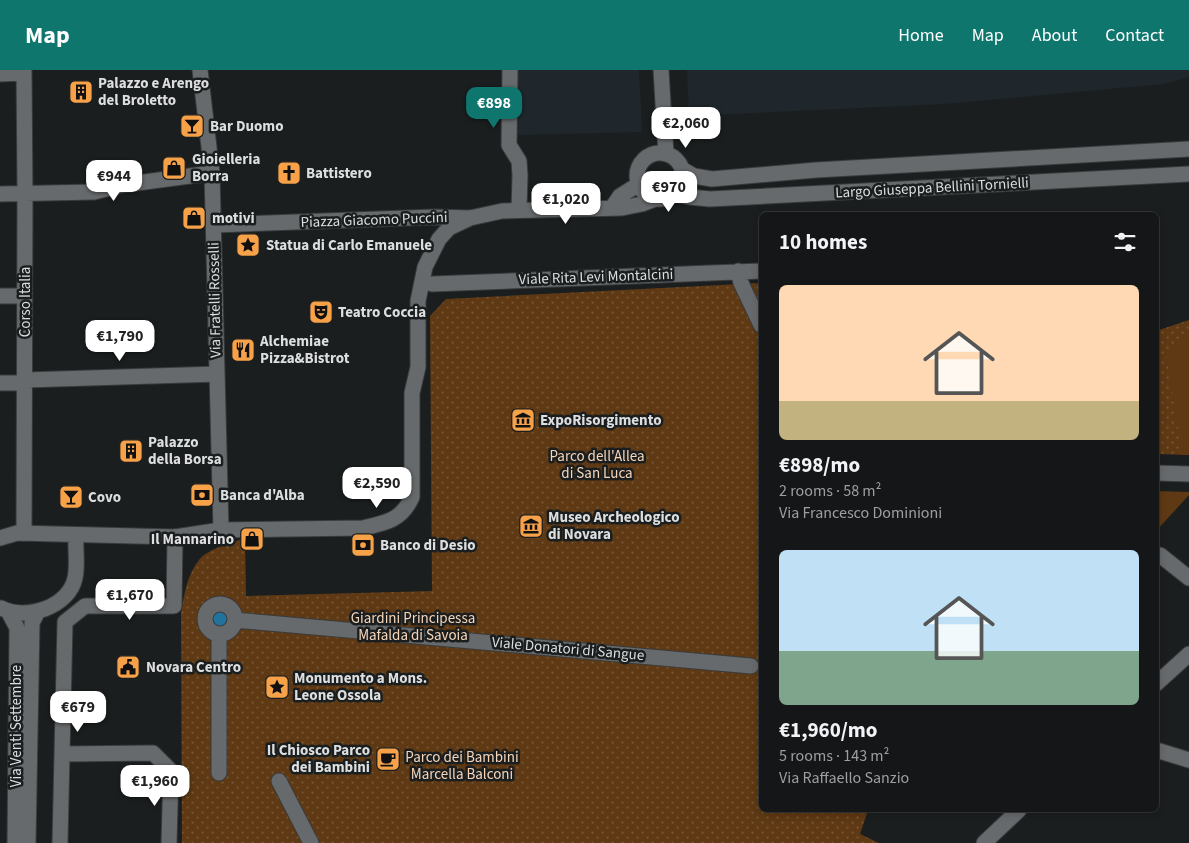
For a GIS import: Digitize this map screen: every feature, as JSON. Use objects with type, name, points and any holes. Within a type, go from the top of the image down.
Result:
[{"type":"street","name":"Via Fratelli Rosselli","points":[[200,70],[212,173],[221,530]]},
{"type":"street","points":[[510,70],[509,145],[519,162],[519,210]]},
{"type":"street","points":[[661,70],[666,154]]},
{"type":"street","points":[[0,74],[24,73]]},
{"type":"street","name":"Corso Italia","points":[[24,73],[24,533]]},
{"type":"street","name":"Largo Giuseppa Bellini Tornielli","points":[[682,169],[694,176],[712,179],[826,170],[1189,148]]},
{"type":"street","points":[[0,538],[17,533],[175,537],[221,530],[364,528],[384,523],[397,517],[407,507],[412,497],[412,393],[418,367],[418,301],[425,267],[439,239],[449,228],[470,218],[502,211],[629,207],[676,194],[682,182],[682,169],[679,162],[666,154],[654,154],[643,161],[638,172],[642,191],[655,199]]},
{"type":"street","points":[[0,194],[94,192],[122,185],[212,173]]},
{"type":"street","name":"Largo Giuseppa Bellini Tornielli","points":[[676,194],[710,199],[1189,174]]},
{"type":"street","points":[[612,208],[620,196],[639,184]]},
{"type":"street","name":"Piazza Giacomo Puccini","points":[[213,226],[434,216],[470,218]]},
{"type":"street","points":[[732,270],[741,283],[759,321]]},
{"type":"street","name":"Viale Rita Levi Montalcini","points":[[432,284],[759,270]]},
{"type":"street","points":[[0,296],[25,296]]},
{"type":"street","points":[[0,383],[217,374]]},
{"type":"street","points":[[1159,473],[1189,474]]},
{"type":"street","points":[[4,609],[24,613],[38,611],[49,608],[67,594],[75,578],[76,535]]},
{"type":"street","points":[[60,843],[68,619],[85,606],[174,606],[175,537]]},
{"type":"street","points":[[1160,555],[1189,578]]},
{"type":"street","points":[[219,604],[229,607],[235,620],[228,632],[219,634],[210,630],[205,616],[210,608],[219,604]]},
{"type":"street","name":"Via Venti Settembre","points":[[4,609],[17,628],[15,843]]},
{"type":"street","name":"Via Venti Settembre","points":[[28,843],[32,623],[38,611]]},
{"type":"street","name":"Viale Donatori di Sangue","points":[[235,620],[751,666]]},
{"type":"street","points":[[219,634],[219,773]]},
{"type":"street","points":[[1159,681],[1189,654]]},
{"type":"street","points":[[1159,751],[1189,760]]},
{"type":"street","points":[[62,754],[153,753],[171,771],[169,843]]},
{"type":"street","points":[[279,781],[311,843]]},
{"type":"street","points":[[984,843],[1017,812]]},
{"type":"shaded area","points":[[515,70],[639,70],[642,132],[519,135],[515,130]]},
{"type":"shaded area","points":[[687,70],[1189,70],[1189,77],[1163,84],[944,104],[689,116]]},
{"type":"green space","name":"Parco dell'Allea di San Luca","points":[[759,283],[759,812],[867,812],[860,834],[879,843],[182,843],[181,613],[189,579],[199,560],[214,550],[245,538],[246,596],[432,591],[430,316],[446,299]]},
{"type":"green space","points":[[1189,320],[1189,455],[1159,454],[1159,330]]},
{"type":"green space","points":[[1189,332],[1189,455],[1182,455],[1166,352]]},
{"type":"green space","points":[[1159,491],[1189,492],[1189,495],[1159,528]]},
{"type":"water","points":[[220,611],[228,619],[220,627],[212,619]]},
{"type":"place","name":"Palazzo e Arengo del Broletto","points":[[81,92]]},
{"type":"place","name":"Bar Duomo","points":[[192,126]]},
{"type":"place","name":"Gioielleria Borra","points":[[174,168]]},
{"type":"place","name":"Battistero","points":[[289,173]]},
{"type":"place","name":"motivi","points":[[194,218]]},
{"type":"place","name":"Statua di Carlo Emanuele","points":[[248,245]]},
{"type":"place","name":"Teatro Coccia","points":[[321,312]]},
{"type":"place","name":"Alchemiae Pizza&Bistrot","points":[[243,350]]},
{"type":"place","name":"ExpoRisorgimento","points":[[523,420]]},
{"type":"place","name":"Palazzo della Borsa","points":[[131,451]]},
{"type":"place","name":"Banca d'Alba","points":[[202,495]]},
{"type":"place","name":"Covo","points":[[71,497]]},
{"type":"place","name":"Museo Archeologico di Novara","points":[[531,526]]},
{"type":"place","name":"Il Mannarino","points":[[252,539]]},
{"type":"place","name":"Banco di Desio","points":[[363,545]]},
{"type":"place","name":"Novara Centro","points":[[128,667]]},
{"type":"place","name":"Monumento a Mons. Leone Ossola","points":[[277,687]]},
{"type":"place","name":"Il Chiosco Parco dei Bambini","points":[[388,759]]},
{"type":"park label","name":"Giardini Principessa Mafalda di Savoia","points":[[413,626]]},
{"type":"park label","name":"Parco dei Bambini Marcella Balconi","points":[[462,766]]}]
